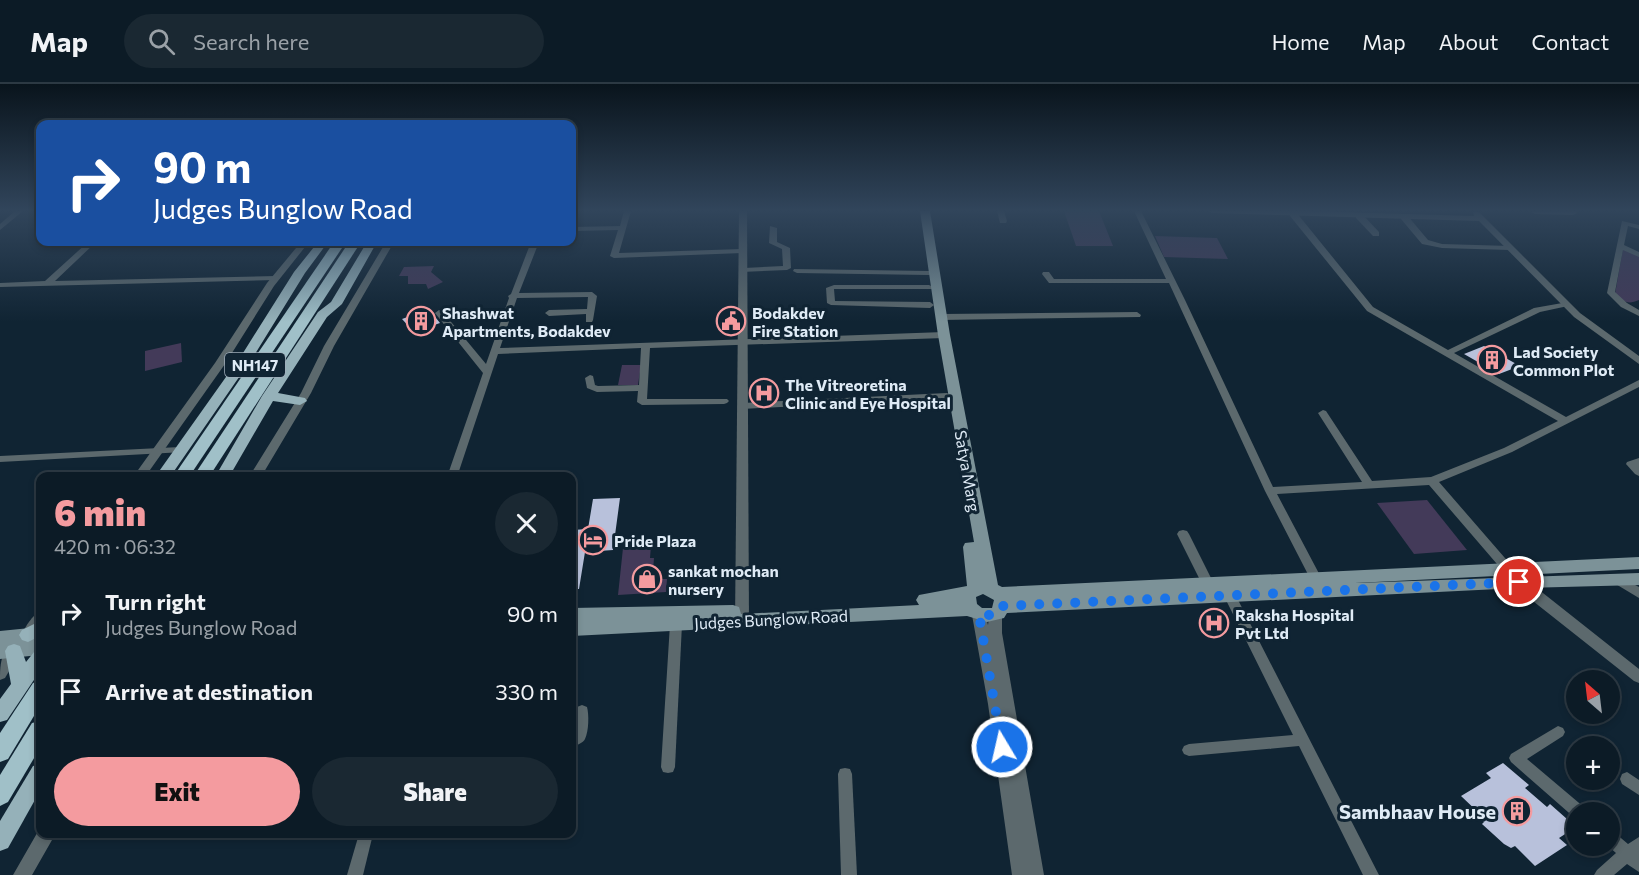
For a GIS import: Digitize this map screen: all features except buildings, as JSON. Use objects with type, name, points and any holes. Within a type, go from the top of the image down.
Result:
[{"type":"highway","name":"NH147","points":[[185,472],[250,372],[339,253]]},
{"type":"highway","name":"NH147","points":[[204,472],[339,253]]},
{"type":"highway","points":[[0,752],[30,687]]},
{"type":"highway","points":[[0,795],[36,736]]},
{"type":"main road","points":[[165,472],[249,354],[300,272],[318,248]]},
{"type":"main road","points":[[322,315],[336,304],[369,248]]},
{"type":"main road","name":"Satya Marg","points":[[923,248],[929,280],[930,305],[940,335],[985,601]]},
{"type":"main road","name":"Satya Marg","points":[[931,248],[941,317],[940,335],[947,396],[961,457]]},
{"type":"main road","points":[[225,472],[269,396],[322,315],[350,263],[339,253],[321,254],[302,282],[284,300]]},
{"type":"main road","points":[[269,396],[300,401]]},
{"type":"main road","name":"Judges Bunglow Road","points":[[985,601],[1230,596],[1319,585],[1507,568],[1639,563]]},
{"type":"main road","name":"Judges Bunglow Road","points":[[576,615],[743,617],[940,609],[985,601],[1208,584],[1319,585],[1639,579]]},
{"type":"main road","name":"Judges Bunglow Road","points":[[576,629],[676,624],[743,617]]},
{"type":"main road","points":[[0,638],[36,636]]},
{"type":"main road","points":[[30,687],[7,651],[36,636]]},
{"type":"main road","points":[[0,714],[30,687],[36,669]]},
{"type":"main road","points":[[0,841],[36,779]]},
{"type":"street","points":[[47,284],[86,248]]},
{"type":"street","points":[[143,472],[220,364],[276,278],[300,248]]},
{"type":"street","points":[[258,472],[387,248]]},
{"type":"street","points":[[454,472],[496,351],[512,296],[532,248]]},
{"type":"street","points":[[617,248],[614,256],[742,251]]},
{"type":"street","points":[[742,248],[745,308],[742,342],[743,617]]},
{"type":"street","points":[[744,270],[787,268],[786,248]]},
{"type":"street","points":[[1155,248],[1270,491],[1319,585]]},
{"type":"street","points":[[1320,248],[1370,309],[1566,421]]},
{"type":"street","points":[[1510,248],[1577,315],[1639,361]]},
{"type":"street","points":[[1620,248],[1611,293],[1639,313]]},
{"type":"street","points":[[1624,248],[1639,255]]},
{"type":"street","points":[[1081,270],[1085,281]]},
{"type":"street","points":[[797,271],[929,280]]},
{"type":"street","points":[[1116,271],[1120,281]]},
{"type":"street","points":[[1046,274],[1052,281],[1171,280]]},
{"type":"street","points":[[0,285],[276,278]]},
{"type":"street","points":[[929,280],[896,287],[830,288],[831,303],[930,305]]},
{"type":"street","points":[[896,287],[898,305]]},
{"type":"street","points":[[512,296],[589,294],[593,296],[589,316],[549,313]]},
{"type":"street","points":[[1448,353],[1537,310],[1565,304]]},
{"type":"street","points":[[439,313],[488,373]]},
{"type":"street","points":[[941,317],[1137,315]]},
{"type":"street","points":[[496,351],[940,335]]},
{"type":"street","points":[[646,345],[641,399],[646,404],[724,401]]},
{"type":"street","points":[[590,378],[590,386],[597,389],[642,388]]},
{"type":"street","points":[[1270,491],[1432,481],[1508,450],[1639,383]]},
{"type":"street","points":[[742,406],[947,396]]},
{"type":"street","points":[[1323,413],[1369,485]]},
{"type":"street","points":[[0,459],[180,450]]},
{"type":"street","points":[[1639,461],[1631,464],[1639,472]]},
{"type":"street","points":[[1432,481],[1519,582],[1639,677]]},
{"type":"street","points":[[1183,534],[1208,584]]},
{"type":"street","points":[[1618,580],[1639,592]]},
{"type":"street","points":[[1230,596],[1371,875]]},
{"type":"street","name":"Satya Marg","points":[[985,601],[999,726],[1021,875]]},
{"type":"street","name":"Satya Marg","points":[[985,601],[994,633],[1035,875]]},
{"type":"street","points":[[668,767],[676,624]]},
{"type":"street","points":[[0,674],[7,651]]},
{"type":"street","points":[[576,739],[579,737],[582,711]]},
{"type":"street","points":[[1558,732],[1516,758],[1567,802]]},
{"type":"street","points":[[1189,750],[1303,740]]},
{"type":"street","points":[[846,774],[849,875]]},
{"type":"street","points":[[22,875],[44,838]]},
{"type":"street","points":[[355,875],[365,838]]},
{"type":"street","points":[[1602,875],[1635,854],[1620,844]]},
{"type":"shaded area","points":[[1160,248],[1222,248],[1228,259],[1164,257]]},
{"type":"shaded area","points":[[1623,249],[1639,256],[1639,300],[1632,302],[1623,301],[1615,294]]},
{"type":"shaded area","points":[[434,266],[431,272],[443,282],[428,289],[426,284],[408,284],[408,276],[399,276],[404,267]]},
{"type":"shaded area","points":[[181,343],[182,362],[145,371],[145,351]]},
{"type":"shaded area","points":[[622,365],[641,365],[638,385],[618,385]]},
{"type":"shaded area","points":[[1427,500],[1467,550],[1414,554],[1377,503]]},
{"type":"shaded area","points":[[651,546],[650,558],[654,558],[653,571],[661,571],[661,579],[667,579],[666,592],[618,595],[623,548]]},
{"type":"place","name":"Shashwat Apartments, Bodakdev","points":[[421,321]]},
{"type":"place","name":"Bodakdev Fire Station","points":[[731,321]]},
{"type":"place","name":"Lad Society Common Plot","points":[[1492,360]]},
{"type":"place","name":"The Vitreoretina Clinic and Eye Hospital","points":[[764,393]]},
{"type":"place","name":"Pride Plaza","points":[[593,540]]},
{"type":"place","name":"sankat mochan nursery","points":[[647,579]]},
{"type":"place","name":"Raksha Hospital Pvt Ltd","points":[[1214,623]]},
{"type":"place","name":"Sambhaav House","points":[[1517,811]]},
{"type":"route","points":[[1002,747],[979,615],[994,615],[1003,606],[1519,582]]}]
